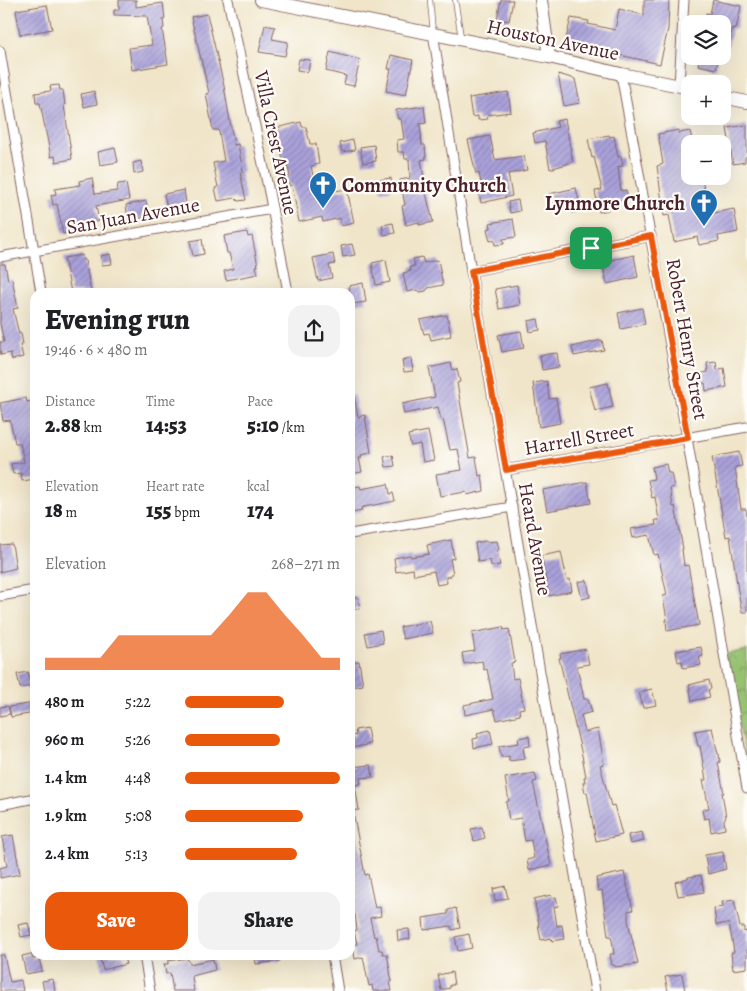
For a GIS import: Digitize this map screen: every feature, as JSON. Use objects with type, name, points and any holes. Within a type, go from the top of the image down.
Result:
[{"type":"street","name":"Villa Crest Avenue","points":[[228,0],[287,288]]},
{"type":"street","name":"Houston Avenue","points":[[261,0],[433,33],[620,74],[681,85]]},
{"type":"street","points":[[541,0],[549,57]]},
{"type":"street","points":[[684,0],[685,75]]},
{"type":"street","name":"Heard Avenue","points":[[433,33],[471,271],[595,991]]},
{"type":"street","points":[[0,51],[40,288]]},
{"type":"street","name":"Robert Henry Street","points":[[620,74],[688,438],[747,788]]},
{"type":"street","points":[[731,99],[747,102]]},
{"type":"street","name":"San Juan Avenue","points":[[0,258],[272,209]]},
{"type":"street","points":[[471,271],[651,236]]},
{"type":"street","name":"Harrell Street","points":[[506,470],[747,427]]},
{"type":"street","points":[[355,533],[512,507]]},
{"type":"street","points":[[0,596],[30,591]]},
{"type":"street","points":[[0,805],[30,799]]},
{"type":"street","points":[[145,960],[150,991]]},
{"type":"street","points":[[333,960],[338,991]]},
{"type":"lane","points":[[430,0],[433,33]]},
{"type":"lane","points":[[455,0],[461,39]]},
{"type":"green space","points":[[747,650],[747,765],[725,654]]},
{"type":"building","points":[[119,0],[136,0],[136,7],[163,3],[165,19],[163,20],[164,28],[162,29],[168,64],[132,70],[129,48],[152,45],[147,16],[114,15],[114,10],[119,10]]},
{"type":"building","points":[[501,0],[513,0],[509,21],[497,19]]},
{"type":"building","points":[[644,0],[669,0],[668,29],[660,64],[565,43],[571,18],[589,21],[588,24],[615,30],[619,9],[644,15]]},
{"type":"building","points":[[713,0],[741,6],[736,29],[732,28],[731,32],[731,15],[706,15],[706,13],[710,14]]},
{"type":"building","points":[[47,5],[52,29],[20,35],[16,10]]},
{"type":"building","points":[[207,14],[224,86],[234,145],[238,144],[243,172],[240,172],[246,200],[238,201],[235,198],[218,201],[215,188],[218,187],[213,163],[224,161],[219,132],[218,130],[213,130],[206,94],[209,93],[191,17]]},
{"type":"building","points":[[265,25],[275,27],[272,39],[288,42],[285,56],[259,52]]},
{"type":"building","points":[[330,52],[360,60],[354,86],[344,84],[346,76],[326,71]]},
{"type":"building","points":[[391,55],[413,60],[406,95],[386,91],[391,69],[388,69]]},
{"type":"building","points":[[299,59],[310,60],[308,72],[297,70]]},
{"type":"building","points":[[698,65],[717,65],[716,69]]},
{"type":"building","points":[[558,74],[575,79],[580,103],[564,106]]},
{"type":"building","points":[[59,85],[60,90],[63,90],[72,159],[56,162],[55,156],[51,157],[40,103],[36,103],[35,93],[51,91],[50,86]]},
{"type":"building","points":[[94,91],[97,104],[84,107],[81,94]]},
{"type":"building","points":[[508,92],[511,112],[487,115],[488,119],[478,120],[478,116],[472,117],[469,98]]},
{"type":"building","points":[[424,106],[426,123],[420,124],[422,145],[425,145],[426,159],[421,160],[425,183],[431,182],[433,190],[426,193],[433,222],[419,225],[419,222],[406,225],[402,206],[405,205],[400,180],[410,178],[409,159],[405,159],[404,152],[398,152],[397,140],[404,139],[401,119],[398,119],[396,110]]},
{"type":"building","points":[[565,119],[573,162],[550,169],[545,141],[535,143],[533,133],[558,127],[556,121]]},
{"type":"building","points":[[301,122],[302,127],[306,127],[310,144],[316,144],[319,164],[311,166],[317,194],[347,189],[354,223],[341,226],[340,218],[323,222],[322,217],[299,222],[292,185],[289,186],[287,177],[290,176],[286,160],[283,160],[276,128]]},
{"type":"building","points":[[747,125],[747,156],[745,157],[745,162],[733,164],[731,135],[728,135],[727,128]]},
{"type":"building","points":[[679,130],[679,133],[690,131],[691,135],[681,135],[681,185],[703,185],[708,214],[734,209],[738,232],[718,236],[719,241],[699,245],[697,237],[674,242],[669,215],[664,216],[657,166],[663,164],[658,134]]},
{"type":"building","points":[[609,135],[610,137],[614,136],[618,157],[621,156],[623,166],[618,167],[621,191],[626,190],[628,199],[607,203],[608,210],[599,212],[595,191],[602,190],[588,139]]},
{"type":"building","points":[[490,136],[495,160],[524,156],[527,170],[508,174],[512,196],[481,203],[479,193],[483,192],[479,173],[476,174],[468,140]]},
{"type":"building","points":[[353,140],[355,150],[342,152],[340,143]]},
{"type":"building","points":[[374,145],[376,161],[363,163],[360,147]]},
{"type":"building","points":[[115,148],[118,162],[100,165],[98,152]]},
{"type":"building","points":[[141,161],[143,172],[134,174],[133,163]]},
{"type":"building","points":[[92,178],[95,194],[117,191],[118,184],[126,183],[129,200],[96,206],[99,221],[80,225],[81,230],[63,234],[57,204],[53,205],[51,195],[56,194],[55,189],[80,185],[79,181]]},
{"type":"building","points":[[391,178],[392,189],[381,191],[379,180]]},
{"type":"building","points":[[576,188],[581,210],[572,213],[569,201],[551,204],[549,194]]},
{"type":"building","points":[[184,190],[187,209],[168,213],[164,194]]},
{"type":"building","points":[[518,200],[520,211],[510,213],[508,202]]},
{"type":"building","points":[[146,201],[149,217],[128,220],[126,205]]},
{"type":"building","points":[[513,219],[516,237],[503,239],[504,244],[495,245],[494,240],[490,241],[487,229],[491,228],[490,223]]},
{"type":"building","points":[[393,223],[395,233],[384,235],[382,225]]},
{"type":"building","points":[[247,232],[248,237],[252,236],[258,274],[226,280],[224,271],[233,269],[229,253],[227,253],[224,236]]},
{"type":"building","points":[[202,239],[204,254],[193,256],[190,241]]},
{"type":"building","points":[[352,244],[355,255],[343,257],[341,246]]},
{"type":"building","points":[[110,254],[112,264],[102,265],[101,256]]},
{"type":"building","points":[[333,254],[335,264],[329,265],[332,278],[318,281],[313,258]]},
{"type":"building","points":[[82,255],[83,260],[85,260],[90,288],[70,288],[64,258]]},
{"type":"building","points":[[634,255],[638,277],[607,284],[602,262]]},
{"type":"building","points":[[422,257],[424,263],[438,260],[443,285],[428,288],[426,291],[407,292],[403,273],[411,271],[410,267],[415,266],[413,259]]},
{"type":"building","points":[[386,260],[390,282],[376,285],[372,263]]},
{"type":"building","points":[[0,264],[5,264],[8,280],[12,279],[18,308],[13,309],[23,344],[20,345],[23,357],[12,360],[10,353],[1,355],[0,349],[0,342],[4,342],[0,324]]},
{"type":"building","points":[[363,283],[366,302],[355,304],[355,288],[349,288],[349,286]]},
{"type":"building","points":[[517,285],[520,305],[499,309],[495,289]]},
{"type":"building","points":[[642,308],[645,324],[621,329],[618,313]]},
{"type":"building","points":[[447,315],[451,336],[431,340],[429,333],[424,334],[420,320]]},
{"type":"building","points":[[538,319],[540,330],[530,332],[528,321]]},
{"type":"building","points":[[521,331],[524,348],[502,352],[498,335]]},
{"type":"building","points":[[602,340],[604,350],[574,356],[572,347]]},
{"type":"building","points":[[557,353],[559,367],[542,370],[540,355]]},
{"type":"building","points":[[411,358],[413,371],[404,372],[402,360]]},
{"type":"building","points":[[716,362],[717,370],[724,368],[727,387],[706,391],[705,383],[700,384],[698,374],[708,372],[707,363]]},
{"type":"building","points":[[451,363],[453,370],[457,369],[460,382],[457,383],[470,458],[476,457],[479,476],[482,475],[484,491],[467,495],[466,492],[440,496],[436,474],[462,470],[458,449],[450,450],[443,419],[441,420],[438,407],[404,414],[402,404],[435,397],[429,368]]},
{"type":"building","points":[[547,381],[549,399],[556,398],[560,423],[539,427],[533,383]]},
{"type":"building","points":[[608,383],[613,407],[595,411],[589,387]]},
{"type":"building","points":[[26,398],[27,402],[30,402],[30,480],[22,481],[21,473],[13,474],[11,464],[24,462],[20,443],[15,443],[10,420],[3,421],[0,403]]},
{"type":"building","points":[[355,400],[358,417],[365,415],[371,453],[361,455],[362,458],[359,458],[362,472],[355,473]]},
{"type":"building","points":[[428,431],[434,460],[423,462],[420,444],[411,446],[408,435]]},
{"type":"building","points":[[739,452],[742,466],[735,467],[741,509],[746,509],[747,518],[747,612],[742,612],[730,536],[726,537],[712,457]]},
{"type":"building","points":[[393,455],[395,466],[386,467],[384,457]]},
{"type":"building","points":[[666,464],[668,473],[671,473],[674,487],[670,488],[673,507],[675,506],[683,549],[684,566],[688,565],[699,625],[667,631],[663,596],[667,595],[658,554],[654,555],[649,535],[633,538],[631,529],[656,525],[655,520],[659,520],[655,497],[652,498],[648,480],[654,479],[652,467]]},
{"type":"building","points":[[587,482],[591,503],[547,511],[543,490]]},
{"type":"building","points":[[388,484],[390,494],[393,493],[395,501],[364,507],[361,508],[362,511],[355,512],[355,487],[360,486],[361,489]]},
{"type":"building","points":[[451,540],[454,558],[450,559],[453,574],[446,577],[447,583],[437,585],[434,571],[414,575],[413,569],[396,572],[394,558],[429,554],[427,545]]},
{"type":"building","points":[[497,541],[500,565],[491,566],[490,560],[478,562],[475,543]]},
{"type":"building","points":[[12,544],[16,568],[0,572],[0,545]]},
{"type":"building","points":[[561,552],[567,580],[570,579],[572,591],[549,596],[541,556]]},
{"type":"building","points":[[587,580],[590,597],[582,599],[578,582]]},
{"type":"building","points":[[355,597],[358,597],[360,608],[355,609]]},
{"type":"building","points":[[430,621],[433,633],[403,639],[400,627]]},
{"type":"building","points":[[503,627],[504,630],[509,629],[515,662],[511,663],[513,679],[518,678],[524,708],[519,709],[520,715],[497,720],[494,709],[465,715],[464,705],[493,699],[487,669],[484,670],[482,661],[464,664],[462,653],[475,651],[472,633]]},
{"type":"building","points":[[381,630],[383,643],[368,646],[365,633]]},
{"type":"building","points":[[701,647],[703,656],[699,657],[701,665],[683,668],[682,661],[678,662],[676,651]]},
{"type":"building","points":[[586,649],[589,664],[577,666],[584,699],[588,699],[592,712],[581,715],[585,732],[598,729],[604,764],[600,765],[611,806],[614,805],[622,835],[596,841],[587,792],[585,793],[583,782],[585,782],[584,777],[586,777],[582,755],[559,658],[561,658],[560,654]]},
{"type":"building","points":[[355,661],[359,661],[363,685],[355,686]]},
{"type":"building","points":[[28,672],[30,686],[20,688],[17,674]]},
{"type":"building","points":[[709,680],[711,689],[708,690],[710,697],[692,701],[689,685]]},
{"type":"building","points":[[652,689],[656,705],[643,708],[639,692]]},
{"type":"building","points":[[30,704],[30,714],[11,717],[9,707]]},
{"type":"building","points":[[8,706],[10,714],[0,716],[0,707]]},
{"type":"building","points":[[367,728],[370,744],[355,747],[355,730]]},
{"type":"building","points":[[712,728],[719,754],[720,762],[718,763],[724,793],[722,793],[726,817],[724,820],[725,829],[711,832],[709,818],[704,819],[702,810],[709,808],[703,780],[706,780],[700,746],[698,746],[695,731]]},
{"type":"building","points":[[490,730],[493,744],[474,748],[473,739],[478,738],[477,733]]},
{"type":"building","points":[[529,736],[530,746],[523,747],[525,759],[509,761],[509,756],[501,757],[499,746],[519,743],[518,738]]},
{"type":"building","points":[[371,765],[373,777],[360,778],[361,784],[355,785],[355,767]]},
{"type":"building","points":[[535,773],[537,781],[533,782],[551,865],[529,870],[527,860],[534,858],[531,840],[525,841],[521,818],[509,820],[506,802],[509,801],[505,778]]},
{"type":"building","points":[[355,785],[359,810],[355,810]]},
{"type":"building","points":[[355,822],[365,875],[368,874],[375,908],[380,907],[381,916],[370,918],[379,950],[382,950],[383,954],[387,954],[392,991],[373,991],[372,985],[369,986],[363,957],[355,959],[355,944],[357,944],[355,931],[357,930],[355,914]]},
{"type":"building","points":[[482,827],[485,838],[474,841],[471,829]]},
{"type":"building","points":[[642,832],[644,841],[630,844],[628,835]]},
{"type":"building","points":[[13,835],[20,874],[0,878],[0,868],[7,866],[2,837]]},
{"type":"building","points":[[723,852],[726,869],[708,874],[705,855]]},
{"type":"building","points":[[624,872],[633,910],[628,911],[628,921],[638,964],[615,967],[612,965],[610,954],[614,954],[613,945],[611,936],[608,936],[602,890],[598,891],[596,878]]},
{"type":"building","points":[[701,875],[704,892],[678,896],[675,882]]},
{"type":"building","points":[[505,886],[508,898],[495,901],[493,889]]},
{"type":"building","points":[[551,895],[552,898],[556,897],[558,906],[554,907],[557,926],[562,925],[564,939],[552,941],[551,938],[541,940],[534,899]]},
{"type":"building","points":[[734,900],[740,927],[744,927],[744,932],[747,931],[747,968],[733,970],[731,953],[734,952],[729,923],[716,925],[714,908],[723,907],[722,902]]},
{"type":"building","points":[[456,908],[460,928],[452,930],[451,926],[424,930],[423,918],[448,914],[448,910]]},
{"type":"building","points":[[28,923],[30,935],[21,937],[18,925]]},
{"type":"building","points":[[409,929],[410,939],[398,941],[397,930]]},
{"type":"building","points":[[469,934],[472,948],[458,951],[455,937]]},
{"type":"building","points":[[30,954],[30,960],[39,960],[42,971],[26,974],[22,956]]},
{"type":"building","points":[[0,955],[4,955],[10,982],[21,980],[23,991],[0,991]]},
{"type":"building","points":[[100,960],[125,960],[126,964],[103,970]]},
{"type":"building","points":[[188,960],[190,964],[213,960],[215,970],[192,976],[194,991],[173,991],[170,973],[166,974],[164,964],[168,964],[168,961]]},
{"type":"building","points":[[256,960],[280,960],[280,961],[256,964]]},
{"type":"building","points":[[452,972],[454,985],[441,990],[438,975]]},
{"type":"building","points":[[682,974],[685,991],[668,991],[665,977]]},
{"type":"building","points":[[53,979],[55,991],[44,991],[42,981]]},
{"type":"place","name":"Community Church","points":[[323,209]]},
{"type":"place","name":"Lynmore Church","points":[[704,227]]},
{"type":"route","points":[[651,236],[688,438],[506,470],[471,271],[591,248],[651,236]]}]
